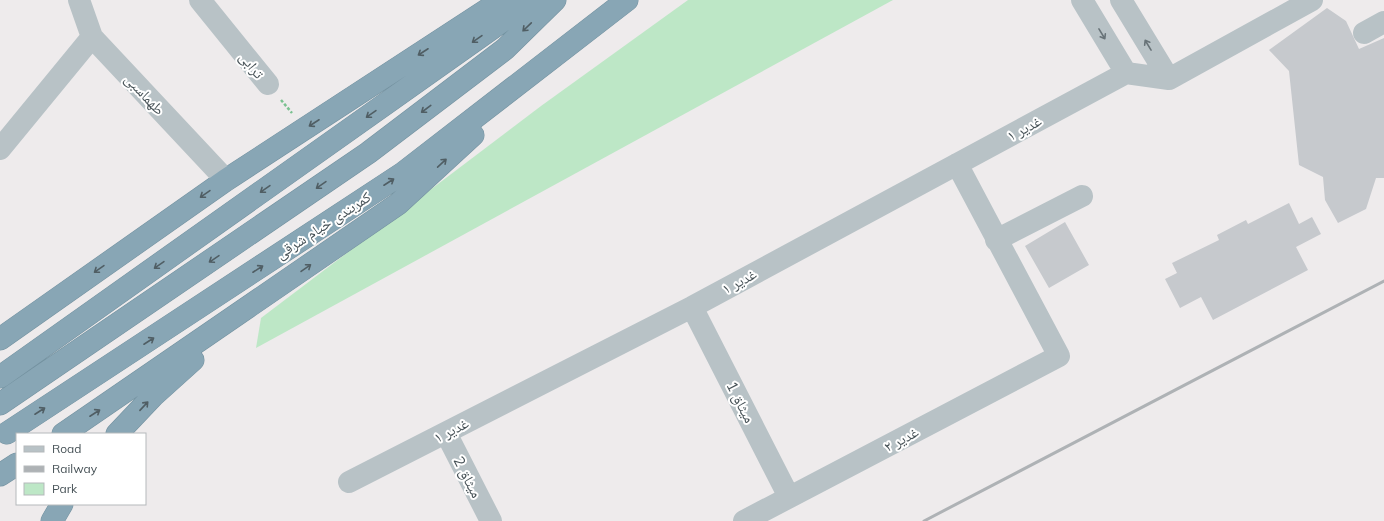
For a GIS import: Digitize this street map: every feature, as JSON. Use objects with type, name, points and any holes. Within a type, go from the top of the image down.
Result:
[{"type":"highway","points":[[0,339],[226,180],[502,0]]},
{"type":"highway","points":[[0,377],[532,0]]},
{"type":"highway","points":[[0,404],[368,153],[505,49],[555,0]]},
{"type":"highway","name":"کمربندی خیام شرقی","points":[[7,433],[403,173],[627,0]]},
{"type":"highway","points":[[64,433],[398,204],[576,39]]},
{"type":"highway","points":[[118,433],[153,396],[265,296]]},
{"type":"highway","points":[[0,454],[16,457]]},
{"type":"highway","points":[[0,475],[16,465]]},
{"type":"highway","points":[[52,521],[61,505]]},
{"type":"street","name":"طهماسبی","points":[[79,0],[92,37],[226,180]]},
{"type":"street","name":"ترابی","points":[[200,0],[268,84]]},
{"type":"street","points":[[1082,0],[1126,74],[1169,79],[1312,0]]},
{"type":"street","points":[[1121,0],[1169,79]]},
{"type":"street","points":[[1364,33],[1384,22]]},
{"type":"street","points":[[0,149],[92,37]]},
{"type":"street","name":"غدیر ۱","points":[[349,482],[692,307],[1126,74]]},
{"type":"street","points":[[957,164],[996,240],[1082,196]]},
{"type":"street","name":"غدیر ۲","points":[[744,521],[1059,356],[996,240]]},
{"type":"street","name":"میثاق 1","points":[[692,307],[789,497]]},
{"type":"street","name":"میثاق 2","points":[[446,433],[491,521]]},
{"type":"path","name":"ترابی","points":[[268,84],[305,129]]},
{"type":"green space","points":[[688,0],[893,0],[256,348],[261,318],[541,106]]},
{"type":"building","points":[[1327,8],[1346,21],[1359,49],[1384,38],[1384,178],[1376,178],[1366,209],[1338,223],[1325,200],[1323,177],[1299,165],[1289,71],[1269,50]]},
{"type":"building","points":[[1289,203],[1299,224],[1312,217],[1321,234],[1296,247],[1308,270],[1213,320],[1201,297],[1180,308],[1165,279],[1177,273],[1172,263],[1219,240],[1217,235],[1246,220],[1248,224]]},
{"type":"building","points":[[1065,222],[1089,265],[1049,288],[1025,246]]},
{"type":"railway","points":[[924,521],[1384,281]]}]
